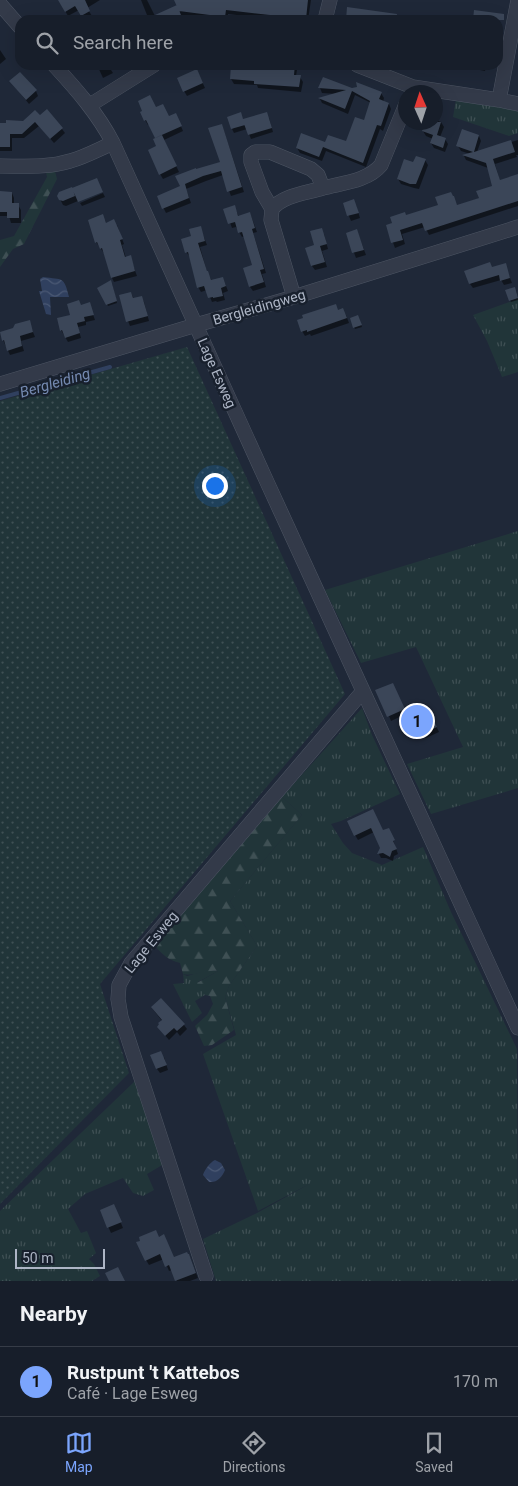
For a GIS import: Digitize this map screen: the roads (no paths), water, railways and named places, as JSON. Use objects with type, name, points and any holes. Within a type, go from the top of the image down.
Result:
[{"type":"street","points":[[326,15],[330,0]]},
{"type":"street","points":[[499,100],[518,0]]},
{"type":"street","points":[[0,4],[15,21]]},
{"type":"street","name":"Lage Esweg","points":[[58,70],[90,105],[114,143],[518,1028]]},
{"type":"street","points":[[90,105],[146,70]]},
{"type":"street","points":[[368,70],[400,85]]},
{"type":"street","points":[[443,94],[518,104]]},
{"type":"street","points":[[294,297],[271,220],[272,209],[276,203],[283,200],[376,172],[381,165],[398,124]]},
{"type":"street","points":[[0,166],[39,166],[71,161],[114,143]]},
{"type":"street","points":[[272,209],[262,192],[251,162],[251,155],[256,152],[270,152],[312,169],[318,174],[323,188]]},
{"type":"street","name":"Bergleidingweg","points":[[0,384],[518,228]]},
{"type":"street","name":"Lage Esweg","points":[[206,1276],[121,1017],[118,999],[119,985],[131,963],[363,691]]},
{"type":"water","points":[[43,277],[62,280],[66,285],[69,297],[50,297],[51,315],[46,314],[39,291],[42,291],[40,279]]},
{"type":"water","points":[[215,1160],[221,1163],[225,1170],[219,1179],[209,1182],[203,1175]]},
{"type":"waterway","name":"Bergleiding","points":[[0,398],[110,367]]},
{"type":"place","name":"Rustpunt 't Kattebos","points":[[417,721]]}]
